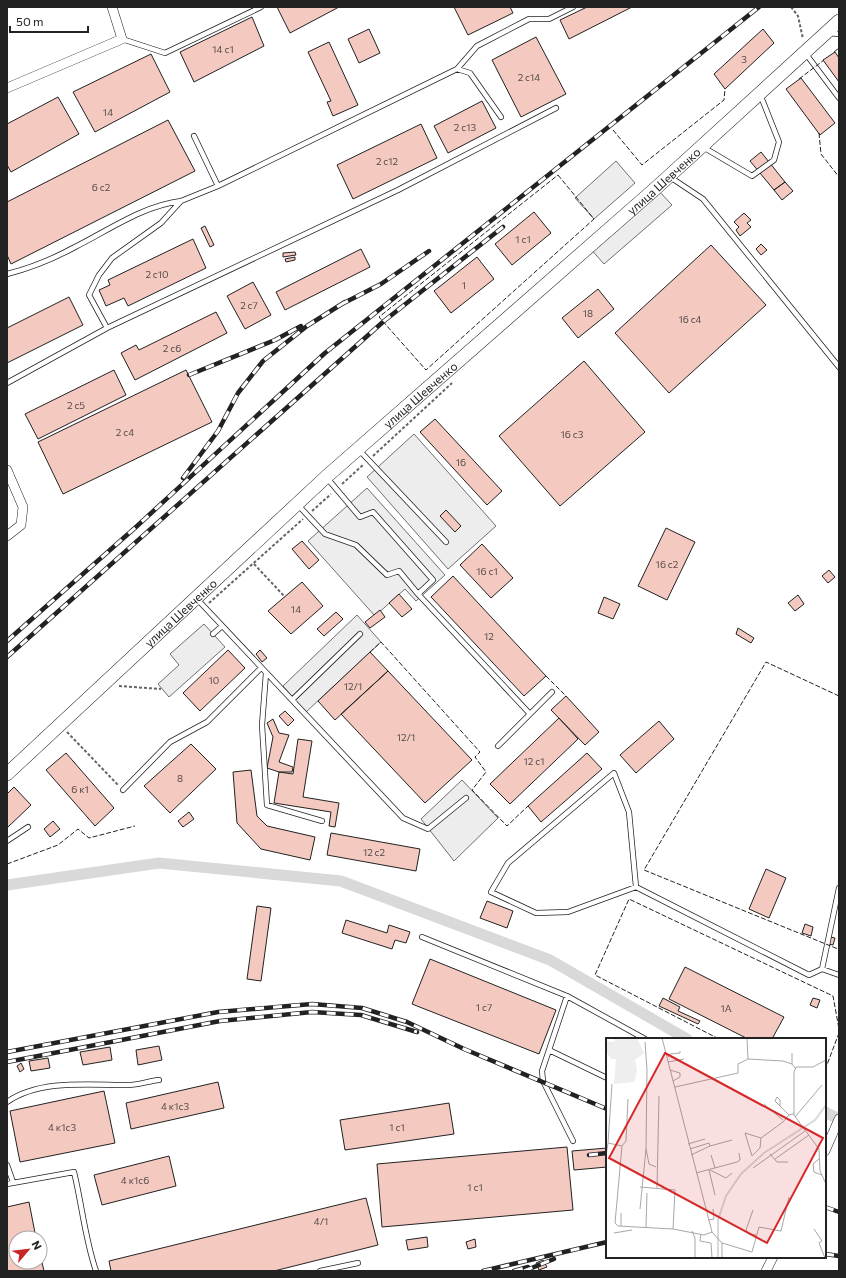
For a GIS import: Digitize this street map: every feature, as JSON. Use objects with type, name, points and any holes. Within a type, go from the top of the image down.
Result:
[{"type":"street","points":[[7,88],[122,39],[112,7]]},
{"type":"street","name":"улица Шевченко","points":[[7,774],[200,603],[326,477],[702,146],[805,52],[833,33],[839,21]]},
{"type":"street","points":[[7,470],[23,507],[21,525],[7,536]]},
{"type":"street","points":[[827,1139],[839,1119]]},
{"type":"street","points":[[766,1271],[772,1258]]},
{"type":"lane","points":[[122,39],[165,53],[261,7]]},
{"type":"lane","points":[[7,274],[50,260],[137,214],[164,203],[181,201],[218,186],[457,69],[477,46],[529,19],[549,19],[573,7]]},
{"type":"lane","points":[[805,52],[839,98]]},
{"type":"lane","points":[[457,69],[470,73],[502,116]]},
{"type":"lane","points":[[702,146],[752,176],[774,160],[779,142],[760,94]]},
{"type":"lane","points":[[7,383],[107,328],[398,190],[556,108]]},
{"type":"lane","points":[[194,136],[218,186]]},
{"type":"lane","points":[[668,176],[703,199],[839,367]]},
{"type":"lane","points":[[107,328],[89,295],[99,275],[112,258],[161,223],[181,201]]},
{"type":"lane","points":[[358,449],[446,542]]},
{"type":"lane","points":[[326,477],[360,517],[373,512],[433,580],[418,594]]},
{"type":"lane","points":[[298,504],[325,534],[356,545],[387,575],[399,571],[418,594],[530,714]]},
{"type":"lane","points":[[200,603],[403,818],[428,829],[466,798]]},
{"type":"lane","points":[[213,634],[222,626]]},
{"type":"lane","points":[[292,700],[360,634]]},
{"type":"lane","points":[[123,790],[170,742],[207,722],[262,668]]},
{"type":"lane","points":[[266,673],[262,725],[267,805],[322,821]]},
{"type":"lane","points":[[498,746],[552,692]]},
{"type":"lane","points":[[636,886],[629,812],[614,772],[508,863],[491,892],[536,913],[568,912],[636,886],[809,975],[822,970],[839,975]]},
{"type":"lane","points":[[7,841],[28,827]]},
{"type":"lane","points":[[822,970],[839,888]]},
{"type":"lane","points":[[422,937],[567,996],[643,1038]]},
{"type":"lane","points":[[567,996],[542,1071],[543,1081],[573,1141]]},
{"type":"lane","points":[[549,1050],[606,1078]]},
{"type":"lane","points":[[7,1102],[24,1093],[53,1086],[113,1084],[130,1085],[159,1080]]},
{"type":"lane","points":[[7,1165],[14,1182]]},
{"type":"lane","points":[[7,1184],[74,1172],[81,1199],[90,1253],[96,1271]]},
{"type":"lane","points":[[320,1271],[358,1263]]},
{"type":"path","points":[[791,7],[798,16],[805,52]]},
{"type":"path","points":[[200,603],[254,564],[455,381]]},
{"type":"path","points":[[254,564],[285,597]]},
{"type":"path","points":[[122,680],[116,685],[161,688]]},
{"type":"path","points":[[71,726],[66,732],[123,790]]},
{"type":"shaded area","points":[[616,161],[635,183],[594,219],[575,198]]},
{"type":"shaded area","points":[[656,188],[672,205],[604,264],[589,247]]},
{"type":"shaded area","points":[[414,434],[496,526],[448,569],[367,477]]},
{"type":"shaded area","points":[[367,488],[445,575],[416,601],[405,589],[375,616],[308,541]]},
{"type":"shaded area","points":[[357,615],[381,642],[306,712],[283,686]]},
{"type":"shaded area","points":[[204,624],[225,647],[169,697],[158,684],[179,665],[170,654]]},
{"type":"shaded area","points":[[462,780],[498,818],[454,861],[421,819]]},
{"type":"building","points":[[277,7],[339,7],[290,33]]},
{"type":"building","points":[[454,7],[510,7],[513,13],[468,35]]},
{"type":"building","points":[[587,7],[632,7],[569,39],[560,20]]},
{"type":"building","points":[[252,17],[264,46],[194,82],[180,52]]},
{"type":"building","points":[[369,29],[380,53],[359,63],[348,39]]},
{"type":"building","points":[[763,29],[774,43],[725,89],[714,74]]},
{"type":"building","points":[[536,37],[566,94],[521,117],[492,60]]},
{"type":"building","points":[[329,42],[358,105],[333,116],[327,102],[331,101],[308,52]]},
{"type":"building","points":[[835,52],[839,58],[839,82],[823,60]]},
{"type":"building","points":[[151,54],[170,92],[95,132],[73,92]]},
{"type":"building","points":[[801,78],[835,123],[820,135],[786,89]]},
{"type":"building","points":[[58,97],[79,134],[11,172],[7,165],[7,124]]},
{"type":"building","points":[[482,101],[496,128],[448,153],[434,126]]},
{"type":"building","points":[[168,120],[195,171],[11,264],[7,255],[7,202]]},
{"type":"building","points":[[421,124],[437,158],[353,199],[337,165]]},
{"type":"building","points":[[761,152],[785,182],[774,190],[750,161]]},
{"type":"building","points":[[785,182],[793,191],[782,200],[774,190]]},
{"type":"building","points":[[534,212],[551,233],[512,265],[495,244]]},
{"type":"building","points":[[744,213],[751,220],[747,223],[751,227],[740,236],[736,230],[739,227],[734,222]]},
{"type":"building","points":[[205,226],[214,245],[210,247],[201,228]]},
{"type":"building","points":[[193,239],[206,268],[128,306],[124,298],[106,306],[99,290],[110,285],[108,280]]},
{"type":"building","points":[[761,244],[767,250],[761,255],[756,249]]},
{"type":"building","points":[[711,245],[766,305],[669,393],[615,333]]},
{"type":"building","points":[[361,249],[370,267],[285,310],[276,292]]},
{"type":"building","points":[[295,252],[296,255],[283,257],[283,253]]},
{"type":"building","points":[[295,257],[295,260],[286,262],[285,259]]},
{"type":"building","points":[[477,257],[494,279],[451,313],[434,291]]},
{"type":"building","points":[[253,282],[271,315],[245,329],[227,296]]},
{"type":"building","points":[[598,289],[614,309],[578,338],[562,318]]},
{"type":"building","points":[[69,297],[83,325],[7,363],[7,328]]},
{"type":"building","points":[[216,312],[227,333],[135,380],[121,353],[136,345],[139,350]]},
{"type":"building","points":[[584,361],[645,432],[560,506],[499,436]]},
{"type":"building","points":[[114,370],[126,395],[38,439],[25,414]]},
{"type":"building","points":[[186,370],[212,422],[63,494],[38,442]]},
{"type":"building","points":[[435,419],[502,491],[487,505],[420,432]]},
{"type":"building","points":[[446,510],[461,526],[455,532],[440,516]]},
{"type":"building","points":[[666,528],[695,542],[667,600],[638,586]]},
{"type":"building","points":[[302,541],[319,560],[309,569],[292,549]]},
{"type":"building","points":[[482,544],[513,578],[491,598],[460,565]]},
{"type":"building","points":[[829,570],[835,577],[828,583],[822,576]]},
{"type":"building","points":[[453,576],[546,676],[524,696],[431,597]]},
{"type":"building","points":[[302,582],[323,606],[291,634],[268,611]]},
{"type":"building","points":[[399,594],[412,609],[402,617],[389,603]]},
{"type":"building","points":[[798,595],[804,604],[795,611],[788,603]]},
{"type":"building","points":[[604,597],[620,604],[613,619],[598,613]]},
{"type":"building","points":[[380,610],[385,617],[370,628],[365,622]]},
{"type":"building","points":[[336,612],[343,619],[324,636],[317,629]]},
{"type":"building","points":[[738,628],[754,638],[751,643],[736,634]]},
{"type":"building","points":[[228,650],[245,668],[200,711],[183,693]]},
{"type":"building","points":[[260,650],[267,658],[262,662],[256,654]]},
{"type":"building","points":[[370,652],[388,671],[335,720],[318,701]]},
{"type":"building","points":[[388,671],[472,760],[425,803],[341,714]]},
{"type":"building","points":[[566,696],[599,732],[585,745],[551,710]]},
{"type":"building","points":[[285,711],[294,720],[288,726],[279,716]]},
{"type":"building","points":[[559,718],[578,739],[510,804],[490,784]]},
{"type":"building","points":[[273,719],[279,733],[289,735],[279,762],[293,767],[292,772],[279,772],[267,768],[273,737],[267,723]]},
{"type":"building","points":[[659,721],[674,739],[636,773],[620,755]]},
{"type":"building","points":[[298,739],[312,741],[303,797],[339,803],[335,827],[329,826],[331,812],[274,803],[279,772],[293,774]]},
{"type":"building","points":[[191,744],[216,769],[170,813],[144,786]]},
{"type":"building","points":[[66,753],[114,808],[95,826],[46,770]]},
{"type":"building","points":[[587,753],[602,769],[541,822],[528,806]]},
{"type":"building","points":[[251,770],[257,816],[267,826],[315,837],[310,860],[261,849],[237,823],[233,772]]},
{"type":"building","points":[[14,787],[31,805],[7,828],[7,794]]},
{"type":"building","points":[[189,812],[194,819],[183,827],[178,821]]},
{"type":"building","points":[[53,821],[60,829],[50,837],[44,829]]},
{"type":"building","points":[[331,833],[420,849],[416,871],[327,855]]},
{"type":"building","points":[[766,869],[786,878],[769,918],[749,909]]},
{"type":"building","points":[[487,901],[513,911],[507,928],[480,918]]},
{"type":"building","points":[[257,906],[271,908],[261,981],[247,979]]},
{"type":"building","points":[[346,920],[387,933],[389,925],[410,932],[406,943],[395,940],[392,949],[342,933]]},
{"type":"building","points":[[805,924],[813,927],[811,936],[802,933]]},
{"type":"building","points":[[830,937],[835,938],[833,945],[828,944]]},
{"type":"building","points":[[430,959],[556,1010],[539,1054],[412,1004]]},
{"type":"building","points":[[685,967],[784,1017],[773,1038],[746,1038],[669,999]]},
{"type":"building","points":[[663,998],[680,1007],[678,1011],[700,1021],[698,1024],[659,1006]]},
{"type":"building","points":[[813,998],[820,1000],[817,1008],[810,1005]]},
{"type":"building","points":[[159,1046],[162,1060],[138,1065],[136,1050]]},
{"type":"building","points":[[110,1047],[112,1060],[83,1065],[80,1052]]},
{"type":"building","points":[[48,1058],[50,1068],[31,1071],[29,1061]]},
{"type":"building","points":[[21,1063],[24,1069],[20,1072],[17,1066]]},
{"type":"building","points":[[218,1082],[224,1108],[131,1129],[126,1103]]},
{"type":"building","points":[[104,1091],[115,1143],[20,1162],[10,1111]]},
{"type":"building","points":[[449,1103],[454,1134],[345,1150],[340,1120]]},
{"type":"building","points":[[567,1147],[573,1210],[382,1227],[377,1164]]},
{"type":"building","points":[[606,1148],[606,1167],[574,1170],[572,1151]]},
{"type":"building","points":[[169,1156],[176,1186],[102,1205],[94,1175]]},
{"type":"building","points":[[366,1198],[378,1245],[274,1271],[111,1271],[109,1261]]},
{"type":"building","points":[[29,1202],[34,1230],[8,1230],[8,1270],[44,1271],[7,1271],[7,1207]]},
{"type":"building","points":[[427,1237],[428,1247],[408,1250],[406,1240]]},
{"type":"building","points":[[475,1239],[476,1247],[468,1249],[466,1242]]},
{"type":"building","points":[[543,1260],[547,1267],[539,1270],[536,1263]]},
{"type":"waterway","points":[[7,885],[159,863],[341,881],[550,960],[685,1038]]},
{"type":"waterway","points":[[826,1112],[839,1119]]},
{"type":"railway","points":[[7,641],[136,527],[325,353],[759,7]]},
{"type":"railway","points":[[7,657],[384,321],[503,227]]},
{"type":"railway","points":[[340,305],[381,284],[429,251]]},
{"type":"railway","points":[[183,478],[218,431],[238,393],[263,361],[307,326],[345,302]]},
{"type":"railway","points":[[189,375],[275,340],[301,326]]},
{"type":"railway","points":[[7,1052],[218,1012],[312,1004],[362,1008],[407,1022],[464,1049],[606,1109]]},
{"type":"railway","points":[[7,1062],[220,1021],[312,1012],[361,1015],[417,1032]]},
{"type":"railway","points":[[589,1155],[606,1153]]},
{"type":"railway","points":[[826,1207],[839,1212]]},
{"type":"railway","points":[[483,1271],[606,1242]]},
{"type":"railway","points":[[826,1254],[839,1256]]},
{"type":"railway","points":[[524,1271],[554,1259]]},
{"type":"railway","points":[[514,1271],[528,1267]]},
{"type":"fence","points":[[834,52],[839,48]]},
{"type":"fence","points":[[799,79],[824,60]]},
{"type":"fence","points":[[613,130],[642,165],[724,100],[725,89]]},
{"type":"fence","points":[[819,133],[821,154],[839,177]]},
{"type":"fence","points":[[558,175],[594,219],[426,370],[379,317],[558,175]]},
{"type":"fence","points":[[7,497],[7,507]]},
{"type":"fence","points":[[370,652],[381,642],[480,752],[475,757],[486,772],[472,790],[507,826],[528,806]]},
{"type":"fence","points":[[839,696],[766,662],[644,870],[838,949],[839,947]]},
{"type":"fence","points":[[546,676],[566,696]]},
{"type":"fence","points":[[7,864],[58,845],[78,829],[89,838],[135,826]]},
{"type":"fence","points":[[717,1038],[595,975],[629,899],[833,996],[839,1029]]},
{"type":"fence","points":[[826,1067],[839,1033]]}]
